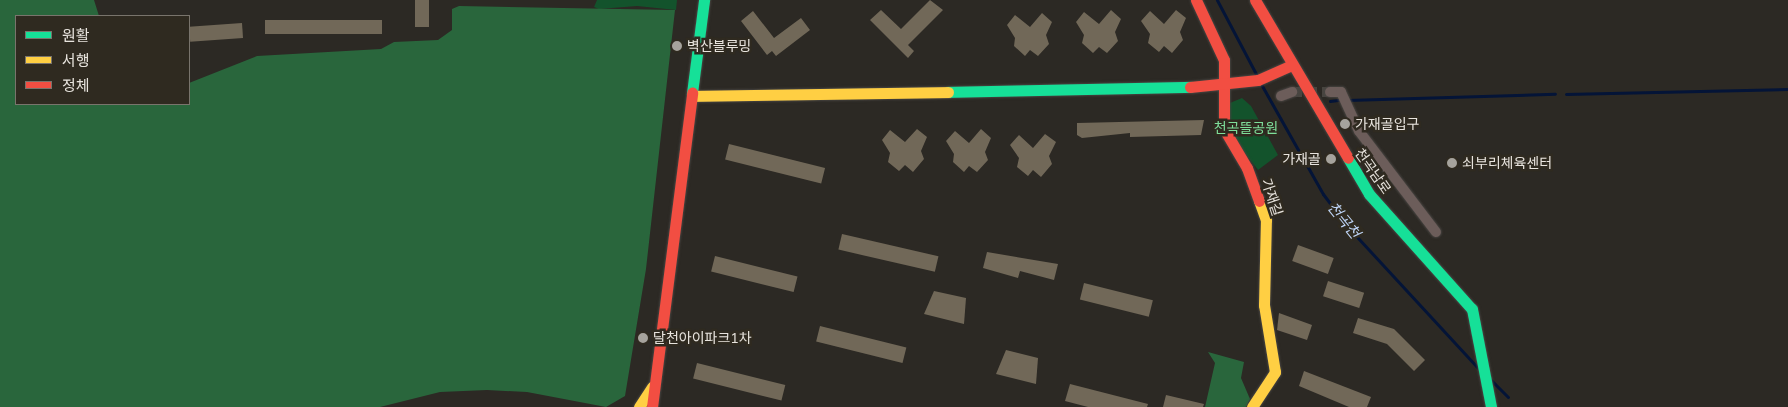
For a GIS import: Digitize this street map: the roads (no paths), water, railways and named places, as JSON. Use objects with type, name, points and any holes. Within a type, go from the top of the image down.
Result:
[{"type":"street","points":[[652,407],[704,0]]},
{"type":"street","name":"가재길","points":[[1196,0],[1222,56],[1226,86],[1224,129],[1247,168],[1266,220],[1263,296],[1276,372],[1252,407]]},
{"type":"street","name":"천곡남로","points":[[1256,0],[1292,65],[1369,194],[1465,299],[1482,344],[1491,402]]},
{"type":"street","points":[[692,96],[1226,86],[1241,84],[1274,74],[1292,65]]},
{"type":"street","points":[[1281,96],[1292,92]]},
{"type":"street","points":[[1330,92],[1341,92],[1359,131],[1436,232]]},
{"type":"street","points":[[639,407],[656,377]]},
{"type":"waterway","name":"천곡천","points":[[1217,0],[1257,76]]},
{"type":"waterway","name":"천곡천","points":[[1261,84],[1323,194],[1346,225],[1479,369]]},
{"type":"waterway","points":[[1566,94],[1788,89]]},
{"type":"waterway","points":[[1347,100],[1555,94]]},
{"type":"waterway","points":[[1330,101],[1338,100]]},
{"type":"waterway","name":"천곡천","points":[[1491,380],[1508,397]]},
{"type":"tunnel","points":[[1292,92],[1330,92]]},
{"type":"place","name":"벽산블루밍","points":[[677,46]]},
{"type":"place","name":"가재골입구","points":[[1345,124]]},
{"type":"place","name":"가재골","points":[[1331,159]]},
{"type":"place","name":"쇠부리체육센터","points":[[1452,163]]},
{"type":"place","name":"달천아이파크1차","points":[[643,338]]},
{"type":"park label","name":"천곡뜰공원","points":[[1246,128]]}]
